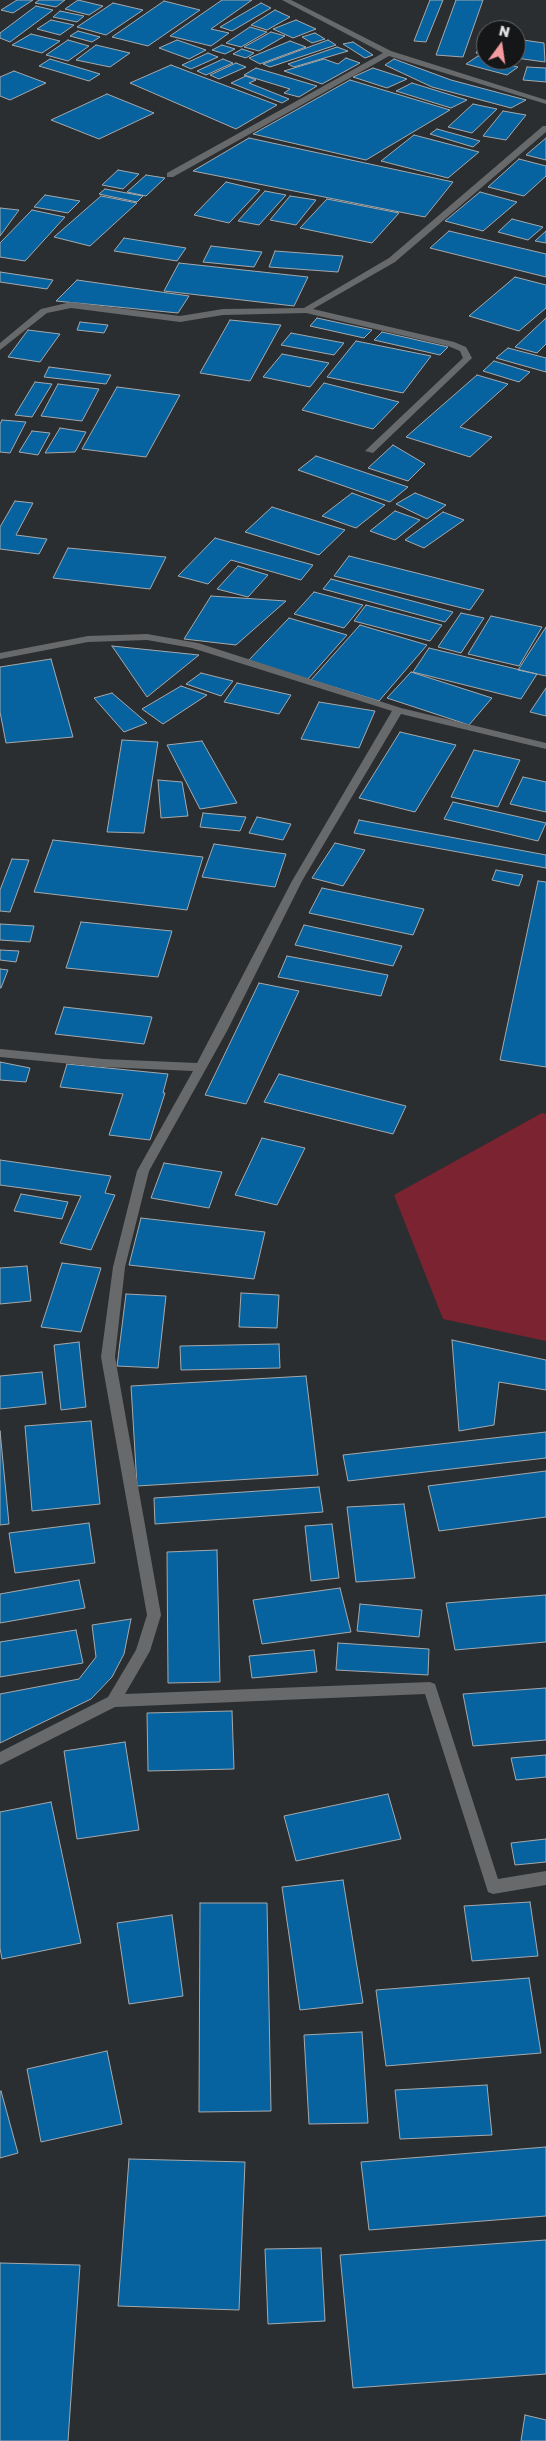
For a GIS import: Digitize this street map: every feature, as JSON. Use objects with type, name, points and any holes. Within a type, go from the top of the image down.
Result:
[{"type":"street","points":[[286,0],[388,53],[546,102]]},
{"type":"street","points":[[170,175],[388,53]]},
{"type":"street","points":[[306,310],[392,260],[546,128]]},
{"type":"street","points":[[0,347],[44,311],[71,305],[180,319],[223,312],[306,310],[451,344],[462,349],[468,358],[370,451]]},
{"type":"street","points":[[0,656],[88,639],[147,637],[194,645],[398,710],[546,746]]},
{"type":"street","points":[[113,1701],[143,1651],[154,1615],[108,1356],[119,1268],[143,1171],[200,1067],[297,881],[398,710]]},
{"type":"street","points":[[0,1053],[103,1063],[200,1067]]},
{"type":"street","points":[[0,1759],[113,1701],[430,1688],[494,1887],[546,1878]]},
{"type":"shaded area","points":[[542,1113],[546,1114],[546,1341],[443,1319],[394,1195]]},
{"type":"building","points":[[17,0],[33,0],[13,13],[1,10]]},
{"type":"building","points":[[39,0],[65,0],[56,7],[35,3]]},
{"type":"building","points":[[78,0],[103,6],[89,15],[65,9]]},
{"type":"building","points":[[222,0],[252,0],[211,29],[229,33],[211,46],[170,36]]},
{"type":"building","points":[[430,0],[443,0],[426,42],[414,41]]},
{"type":"building","points":[[456,0],[483,0],[463,57],[436,55]]},
{"type":"building","points":[[164,1],[200,10],[148,46],[112,37]]},
{"type":"building","points":[[113,3],[143,10],[106,35],[77,27]]},
{"type":"building","points":[[261,3],[271,8],[232,31],[220,27]]},
{"type":"building","points":[[36,6],[53,10],[10,42],[0,38],[0,33]]},
{"type":"building","points":[[275,10],[290,17],[267,30],[251,25]]},
{"type":"building","points":[[60,11],[84,16],[77,22],[53,17]]},
{"type":"building","points":[[51,20],[74,25],[60,35],[37,29]]},
{"type":"building","points":[[296,20],[316,29],[293,38],[273,29]]},
{"type":"building","points":[[250,27],[267,32],[241,47],[226,43]]},
{"type":"building","points":[[78,31],[100,37],[92,42],[70,36]]},
{"type":"building","points":[[271,32],[285,36],[259,51],[244,47]]},
{"type":"building","points":[[315,33],[325,39],[312,43],[302,37]]},
{"type":"building","points":[[31,34],[60,41],[42,53],[12,45]]},
{"type":"building","points":[[68,40],[89,46],[68,61],[46,55]]},
{"type":"building","points":[[177,40],[206,50],[189,59],[159,48]]},
{"type":"building","points":[[328,40],[336,45],[270,67],[263,64]]},
{"type":"building","points":[[526,40],[544,43],[545,62],[526,59]]},
{"type":"building","points":[[290,41],[306,47],[260,64],[249,58]]},
{"type":"building","points":[[353,42],[373,55],[365,58],[343,44]]},
{"type":"building","points":[[96,45],[130,53],[110,67],[76,60]]},
{"type":"building","points":[[222,45],[235,49],[225,54],[212,50]]},
{"type":"building","points":[[337,47],[348,51],[294,67],[288,64]]},
{"type":"building","points":[[242,49],[254,53],[246,58],[233,54]]},
{"type":"building","points":[[208,53],[218,57],[191,69],[182,65]]},
{"type":"building","points":[[476,57],[476,67],[466,64]]},
{"type":"building","points":[[346,58],[360,63],[322,84],[284,71],[324,59],[338,64]]},
{"type":"building","points":[[50,59],[100,74],[89,81],[39,66]]},
{"type":"building","points":[[223,59],[233,63],[206,75],[197,71]]},
{"type":"building","points":[[394,59],[451,80],[526,100],[511,108],[432,87],[385,65]]},
{"type":"building","points":[[236,63],[246,67],[219,79],[210,75]]},
{"type":"building","points":[[171,65],[277,105],[236,129],[130,83]]},
{"type":"building","points":[[527,67],[546,68],[546,82],[523,80]]},
{"type":"building","points":[[256,68],[317,86],[299,97],[284,93],[290,89],[244,75]]},
{"type":"building","points":[[373,68],[407,79],[387,88],[353,77]]},
{"type":"building","points":[[488,70],[514,70],[507,75]]},
{"type":"building","points":[[14,71],[46,83],[10,100],[0,96],[0,77]]},
{"type":"building","points":[[246,76],[256,80],[249,83],[289,99],[282,103],[231,83]]},
{"type":"building","points":[[350,80],[450,110],[366,160],[253,134]]},
{"type":"building","points":[[412,83],[467,100],[451,108],[396,91]]},
{"type":"building","points":[[107,94],[154,113],[99,139],[51,120]]},
{"type":"building","points":[[473,104],[497,109],[472,133],[448,127]]},
{"type":"building","points":[[503,111],[526,115],[506,140],[483,136]]},
{"type":"building","points":[[437,129],[480,141],[473,147],[430,134]]},
{"type":"building","points":[[414,135],[479,152],[448,178],[381,161]]},
{"type":"building","points":[[249,138],[453,182],[425,217],[193,171]]},
{"type":"building","points":[[546,138],[546,160],[526,155]]},
{"type":"building","points":[[519,159],[546,166],[546,176],[524,196],[488,187]]},
{"type":"building","points":[[118,170],[139,174],[123,189],[102,185]]},
{"type":"building","points":[[146,175],[165,178],[146,196],[127,192]]},
{"type":"building","points":[[226,182],[260,190],[229,223],[194,215]]},
{"type":"building","points":[[105,189],[143,196],[137,202],[99,194]]},
{"type":"building","points":[[265,191],[286,195],[259,225],[238,221]]},
{"type":"building","points":[[480,192],[517,202],[483,231],[445,221]]},
{"type":"building","points":[[45,195],[80,201],[68,213],[34,207]]},
{"type":"building","points":[[101,196],[137,203],[90,246],[54,237]]},
{"type":"building","points":[[290,196],[316,200],[296,225],[270,220]]},
{"type":"building","points":[[327,199],[399,213],[372,243],[300,228]]},
{"type":"building","points":[[0,208],[19,210],[0,236]]},
{"type":"building","points":[[32,210],[65,217],[25,261],[0,257],[0,243]]},
{"type":"building","points":[[512,219],[543,227],[528,240],[498,232]]},
{"type":"building","points":[[449,231],[546,254],[546,277],[430,248]]},
{"type":"building","points":[[546,231],[546,243],[535,241]]},
{"type":"building","points":[[124,238],[186,248],[177,261],[114,251]]},
{"type":"building","points":[[211,246],[262,252],[254,267],[203,262]]},
{"type":"building","points":[[275,251],[343,256],[338,272],[269,267]]},
{"type":"building","points":[[179,263],[308,277],[294,306],[164,291]]},
{"type":"building","points":[[0,272],[53,280],[47,289],[0,282]]},
{"type":"building","points":[[515,277],[546,285],[546,308],[519,331],[469,316]]},
{"type":"building","points":[[77,280],[189,296],[178,313],[56,301]]},
{"type":"building","points":[[317,318],[372,330],[364,338],[310,326]]},
{"type":"building","points":[[546,318],[546,344],[537,353],[515,347]]},
{"type":"building","points":[[230,320],[281,325],[250,381],[200,373]]},
{"type":"building","points":[[80,322],[108,325],[104,333],[77,330]]},
{"type":"building","points":[[28,330],[60,334],[40,362],[8,357]]},
{"type":"building","points":[[382,332],[448,347],[440,355],[374,340]]},
{"type":"building","points":[[291,333],[344,343],[334,355],[281,345]]},
{"type":"building","points":[[356,341],[431,356],[403,393],[327,377]]},
{"type":"building","points":[[508,348],[546,358],[546,372],[496,358]]},
{"type":"building","points":[[282,354],[329,363],[310,387],[263,377]]},
{"type":"building","points":[[494,361],[530,372],[519,382],[483,371]]},
{"type":"building","points":[[49,367],[111,375],[106,384],[44,377]]},
{"type":"building","points":[[477,375],[508,384],[460,427],[492,437],[470,457],[406,437]]},
{"type":"building","points":[[35,382],[52,384],[32,417],[15,415]]},
{"type":"building","points":[[324,383],[399,402],[373,429],[302,410]]},
{"type":"building","points":[[58,384],[99,389],[82,421],[41,416]]},
{"type":"building","points":[[117,387],[180,395],[146,457],[82,449]]},
{"type":"building","points":[[2,420],[26,422],[10,453],[0,452],[0,424]]},
{"type":"building","points":[[60,428],[86,432],[75,452],[45,453]]},
{"type":"building","points":[[32,431],[50,433],[38,455],[19,452]]},
{"type":"building","points":[[393,445],[425,464],[408,481],[368,468]]},
{"type":"building","points":[[316,456],[408,487],[390,502],[298,470]]},
{"type":"building","points":[[352,493],[385,505],[356,528],[322,516]]},
{"type":"building","points":[[415,493],[446,505],[427,519],[396,504]]},
{"type":"building","points":[[15,501],[33,503],[16,535],[47,539],[39,554],[0,549],[0,527]]},
{"type":"building","points":[[272,507],[345,530],[319,555],[245,532]]},
{"type":"building","points":[[395,511],[420,520],[395,540],[370,531]]},
{"type":"building","points":[[443,512],[464,520],[424,548],[405,540]]},
{"type":"building","points":[[215,538],[313,565],[301,580],[231,560],[208,584],[178,576]]},
{"type":"building","points":[[68,548],[166,557],[150,589],[53,578]]},
{"type":"building","points":[[349,556],[484,590],[470,610],[334,576]]},
{"type":"building","points":[[238,566],[268,575],[248,597],[217,589]]},
{"type":"building","points":[[331,579],[453,612],[445,622],[323,589]]},
{"type":"building","points":[[314,592],[363,605],[344,628],[294,614]]},
{"type":"building","points":[[211,596],[286,601],[236,645],[184,639]]},
{"type":"building","points":[[366,605],[442,625],[430,641],[354,621]]},
{"type":"building","points":[[461,613],[484,618],[461,653],[438,647]]},
{"type":"building","points":[[491,616],[542,627],[519,666],[468,654]]},
{"type":"building","points":[[289,618],[347,635],[307,680],[248,661]]},
{"type":"building","points":[[360,625],[427,645],[379,701],[311,680]]},
{"type":"building","points":[[546,627],[546,676],[518,670]]},
{"type":"building","points":[[112,646],[199,655],[147,697]]},
{"type":"building","points":[[429,648],[537,674],[521,699],[413,672]]},
{"type":"building","points":[[51,659],[73,737],[6,743],[0,712],[0,667]]},
{"type":"building","points":[[411,672],[492,698],[469,725],[387,698]]},
{"type":"building","points":[[201,673],[233,681],[221,696],[186,684]]},
{"type":"building","points":[[237,683],[291,695],[279,714],[224,702]]},
{"type":"building","points":[[181,686],[207,695],[163,724],[142,709]]},
{"type":"building","points":[[546,688],[546,716],[530,712]]},
{"type":"building","points":[[112,693],[147,723],[124,732],[94,698]]},
{"type":"building","points":[[319,702],[375,711],[359,748],[301,739]]},
{"type":"building","points":[[400,732],[456,745],[415,812],[359,798]]},
{"type":"building","points":[[122,740],[158,742],[144,833],[107,832]]},
{"type":"building","points":[[202,741],[237,803],[200,809],[167,745]]},
{"type":"building","points":[[474,750],[520,760],[498,807],[451,797]]},
{"type":"building","points":[[523,777],[546,782],[546,812],[510,804]]},
{"type":"building","points":[[158,780],[182,782],[188,816],[161,818]]},
{"type":"building","points":[[453,802],[546,823],[538,841],[444,819]]},
{"type":"building","points":[[203,813],[246,817],[240,831],[200,827]]},
{"type":"building","points":[[257,817],[291,824],[283,840],[249,833]]},
{"type":"building","points":[[359,820],[546,855],[546,868],[354,833]]},
{"type":"building","points":[[53,840],[203,857],[187,910],[34,892]]},
{"type":"building","points":[[335,843],[365,850],[343,886],[312,878]]},
{"type":"building","points":[[214,844],[286,854],[275,887],[202,877]]},
{"type":"building","points":[[12,859],[29,860],[10,912],[0,911],[0,890]]},
{"type":"building","points":[[496,870],[523,875],[519,886],[492,880]]},
{"type":"building","points":[[538,881],[546,882],[546,1067],[500,1060]]},
{"type":"building","points":[[322,888],[424,909],[413,935],[309,913]]},
{"type":"building","points":[[81,922],[172,931],[158,977],[66,968]]},
{"type":"building","points":[[0,924],[34,926],[30,942],[0,940]]},
{"type":"building","points":[[304,925],[402,946],[393,966],[295,945]]},
{"type":"building","points":[[0,950],[19,951],[16,962],[0,960]]},
{"type":"building","points":[[287,956],[388,975],[381,996],[278,977]]},
{"type":"building","points":[[0,969],[8,970],[1,988],[0,988]]},
{"type":"building","points":[[259,983],[299,991],[246,1104],[205,1095]]},
{"type":"building","points":[[64,1007],[152,1017],[144,1044],[55,1034]]},
{"type":"building","points":[[0,1062],[30,1068],[26,1082],[0,1080]]},
{"type":"building","points":[[67,1064],[168,1074],[163,1093],[165,1093],[150,1140],[109,1135],[123,1094],[60,1087]]},
{"type":"building","points":[[279,1074],[406,1106],[393,1134],[264,1102]]},
{"type":"building","points":[[262,1138],[305,1148],[277,1205],[235,1195]]},
{"type":"building","points":[[0,1160],[111,1176],[105,1193],[115,1195],[91,1250],[60,1243],[81,1196],[0,1185]]},
{"type":"building","points":[[164,1163],[222,1172],[209,1208],[151,1198]]},
{"type":"building","points":[[21,1194],[68,1202],[62,1219],[14,1211]]},
{"type":"building","points":[[141,1218],[265,1232],[254,1279],[129,1265]]},
{"type":"building","points":[[62,1263],[101,1268],[81,1332],[41,1327]]},
{"type":"building","points":[[27,1266],[31,1301],[0,1304],[0,1268]]},
{"type":"building","points":[[241,1293],[279,1295],[277,1328],[239,1327]]},
{"type":"building","points":[[126,1294],[166,1296],[158,1368],[117,1366]]},
{"type":"building","points":[[452,1340],[546,1360],[546,1390],[499,1382],[494,1425],[459,1431]]},
{"type":"building","points":[[79,1342],[86,1407],[61,1410],[54,1345]]},
{"type":"building","points":[[279,1344],[280,1368],[181,1370],[180,1346]]},
{"type":"building","points":[[42,1372],[46,1404],[0,1409],[0,1376]]},
{"type":"building","points":[[306,1376],[318,1475],[137,1486],[131,1386]]},
{"type":"building","points":[[91,1421],[100,1504],[32,1511],[25,1426]]},
{"type":"building","points":[[0,1431],[9,1524],[0,1525]]},
{"type":"building","points":[[546,1432],[546,1458],[348,1481],[343,1455]]},
{"type":"building","points":[[546,1471],[546,1517],[439,1531],[428,1486]]},
{"type":"building","points":[[319,1487],[323,1512],[155,1524],[154,1498]]},
{"type":"building","points":[[404,1504],[415,1578],[356,1582],[347,1507]]},
{"type":"building","points":[[89,1523],[95,1563],[15,1573],[9,1533]]},
{"type":"building","points":[[332,1524],[339,1578],[311,1581],[305,1526]]},
{"type":"building","points":[[217,1550],[220,1682],[168,1683],[167,1552]]},
{"type":"building","points":[[79,1580],[85,1608],[0,1623],[0,1594]]},
{"type":"building","points":[[340,1588],[351,1632],[262,1644],[253,1600]]},
{"type":"building","points":[[546,1595],[546,1642],[455,1650],[446,1603]]},
{"type":"building","points":[[360,1604],[422,1610],[419,1637],[357,1631]]},
{"type":"building","points":[[131,1619],[124,1654],[112,1677],[91,1699],[0,1743],[0,1694],[79,1679],[96,1657],[92,1625]]},
{"type":"building","points":[[76,1630],[83,1663],[0,1677],[0,1642]]},
{"type":"building","points":[[338,1643],[429,1649],[428,1675],[336,1670]]},
{"type":"building","points":[[314,1650],[317,1672],[252,1678],[249,1656]]},
{"type":"building","points":[[546,1688],[546,1740],[473,1746],[463,1694]]},
{"type":"building","points":[[232,1711],[234,1769],[148,1771],[147,1713]]},
{"type":"building","points":[[125,1742],[139,1830],[77,1839],[64,1751]]},
{"type":"building","points":[[546,1755],[546,1777],[516,1780],[511,1758]]},
{"type":"building","points":[[388,1794],[401,1839],[296,1861],[284,1816]]},
{"type":"building","points":[[51,1802],[81,1943],[2,1959],[0,1948],[0,1812]]},
{"type":"building","points":[[546,1839],[546,1862],[515,1865],[511,1843]]},
{"type":"building","points":[[343,1880],[363,2003],[300,2010],[282,1887]]},
{"type":"building","points":[[530,1902],[538,1956],[472,1961],[464,1906]]},
{"type":"building","points":[[200,1903],[267,1903],[271,2111],[199,2112]]},
{"type":"building","points":[[172,1915],[183,1996],[129,2004],[117,1923]]},
{"type":"building","points":[[529,1978],[541,2053],[386,2066],[376,1990]]},
{"type":"building","points":[[362,2032],[368,2123],[309,2124],[304,2035]]},
{"type":"building","points":[[107,2051],[122,2124],[41,2142],[27,2069]]},
{"type":"building","points":[[487,2085],[492,2135],[400,2139],[395,2090]]},
{"type":"building","points":[[0,2092],[18,2153],[0,2158]]},
{"type":"building","points":[[546,2147],[546,2216],[369,2230],[361,2162]]},
{"type":"building","points":[[129,2159],[245,2162],[239,2310],[118,2306]]},
{"type":"building","points":[[546,2240],[546,2374],[353,2388],[340,2255]]},
{"type":"building","points":[[321,2248],[325,2321],[268,2324],[265,2249]]},
{"type":"building","points":[[0,2263],[80,2265],[68,2441],[0,2441]]},
{"type":"building","points":[[525,2415],[546,2420],[546,2441],[521,2441]]}]
